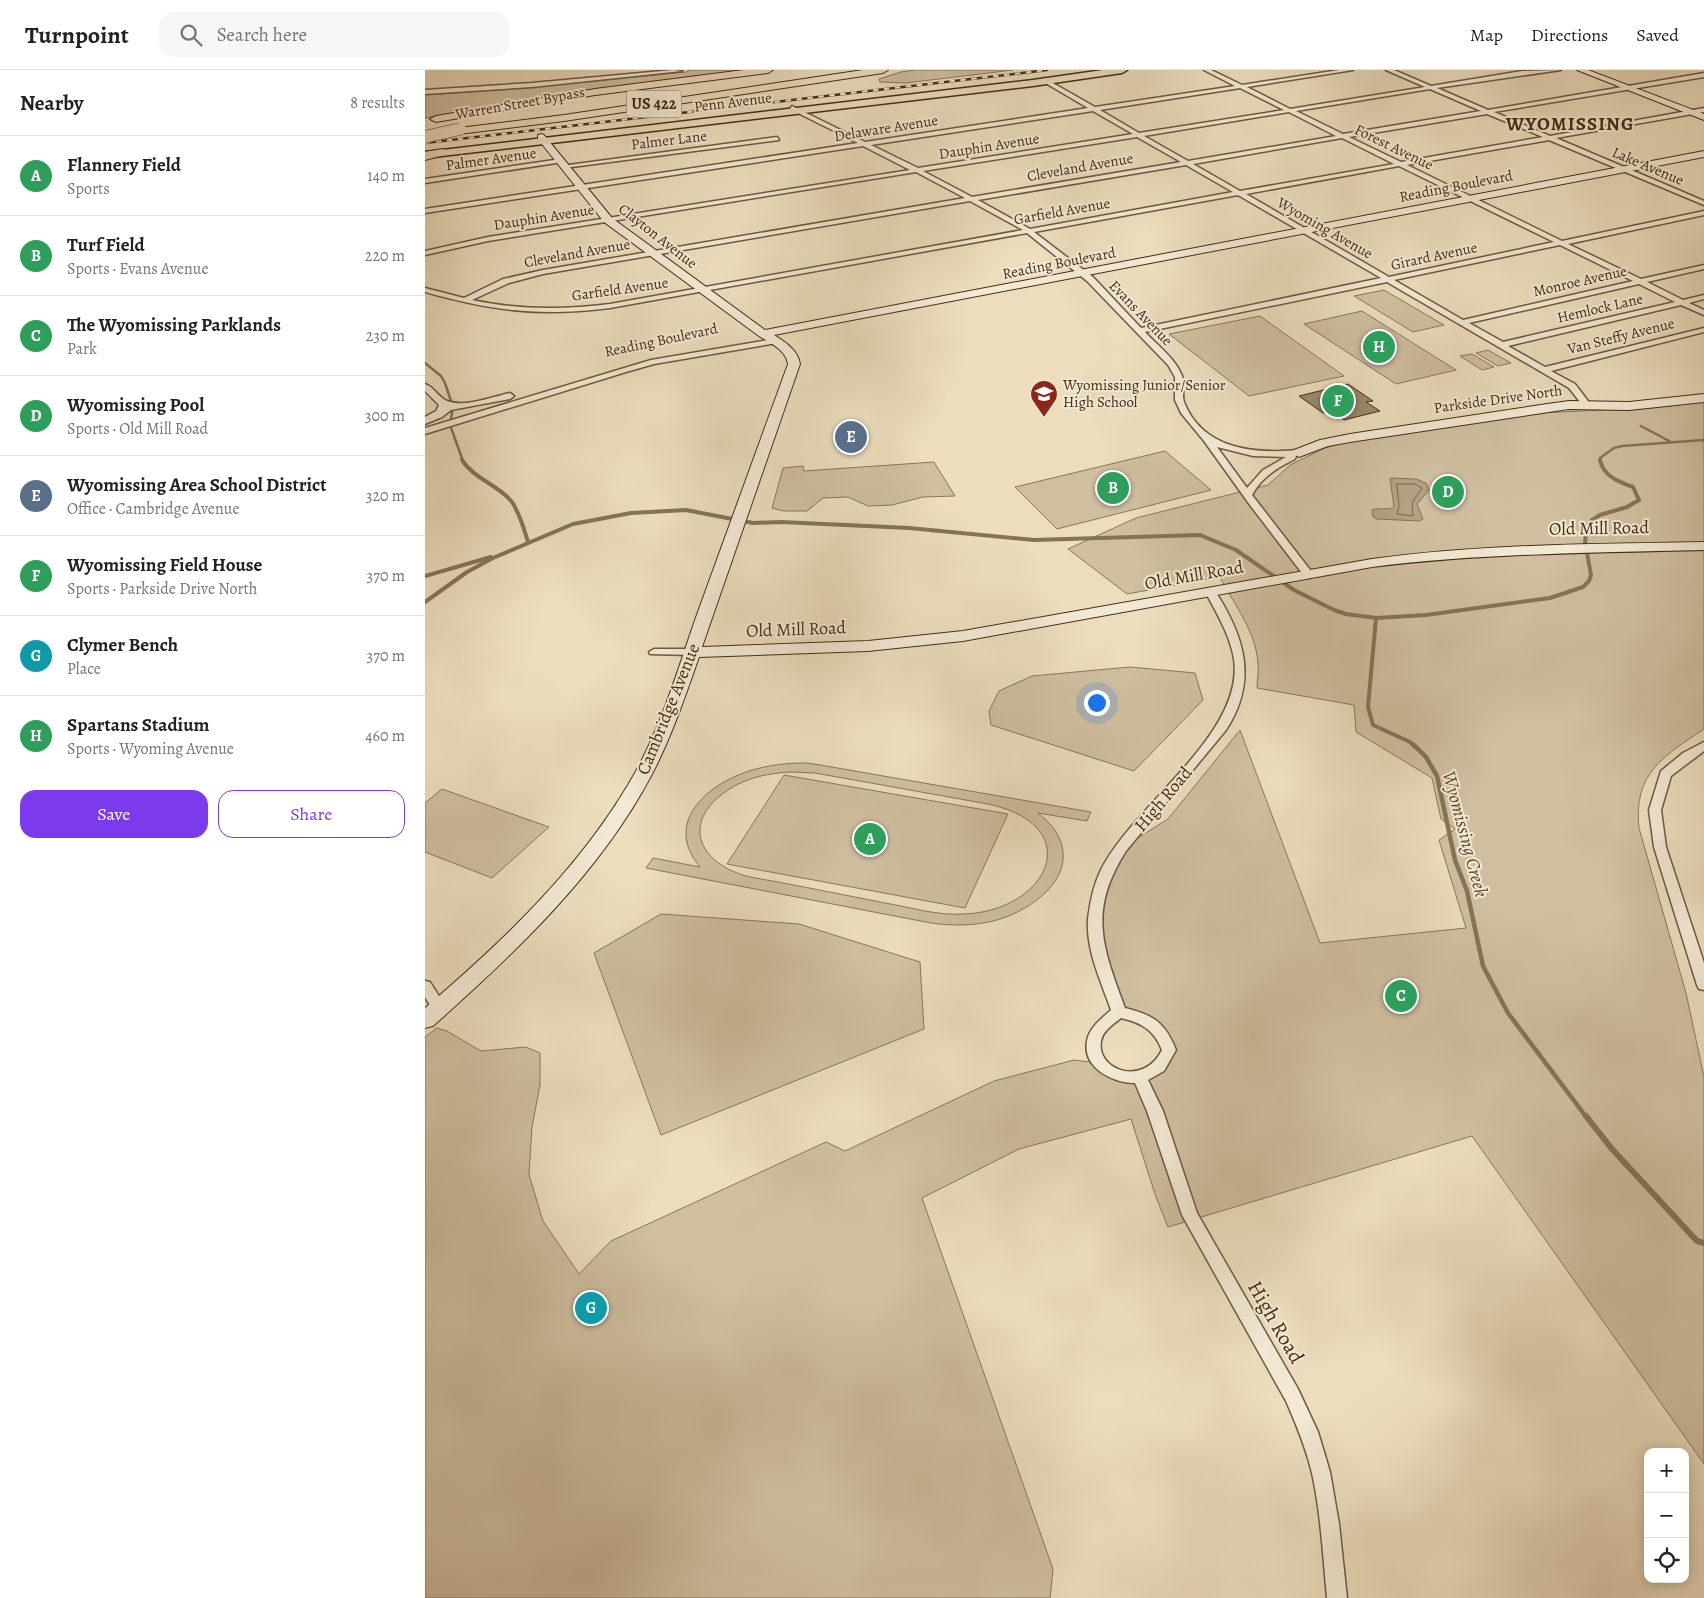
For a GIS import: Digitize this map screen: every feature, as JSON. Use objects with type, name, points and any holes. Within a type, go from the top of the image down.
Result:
[{"type":"highway","name":"US 422","points":[[425,120],[595,92],[768,70]]},
{"type":"highway","name":"Warren Street Bypass","points":[[425,135],[562,106],[833,70]]},
{"type":"highway","name":"Warren Street Bypass","points":[[425,135],[573,108],[858,70]]},
{"type":"highway","name":"US 422","points":[[425,135],[565,118],[883,70]]},
{"type":"highway","points":[[425,155],[443,152]]},
{"type":"main road","name":"Penn Avenue","points":[[425,151],[1122,70]]},
{"type":"main road","name":"Penn Avenue","points":[[443,152],[542,138]]},
{"type":"street","points":[[632,70],[643,75]]},
{"type":"street","name":"Forest Avenue","points":[[1207,70],[1704,313]]},
{"type":"street","name":"Delaware Avenue","points":[[425,211],[1350,70]]},
{"type":"street","name":"Lake Avenue","points":[[1389,70],[1704,203]]},
{"type":"street","name":"Dauphin Avenue","points":[[425,253],[479,241],[915,170],[1522,73],[1557,70]]},
{"type":"street","points":[[1581,70],[1704,117]]},
{"type":"street","points":[[1595,70],[1704,110]]},
{"type":"street","points":[[425,92],[533,85],[679,71]]},
{"type":"street","name":"Cleveland Avenue","points":[[464,300],[518,277],[1704,75]]},
{"type":"street","name":"Wyoming Avenue","points":[[1044,80],[1577,389],[1587,405]]},
{"type":"street","name":"Evans Avenue","points":[[793,109],[915,170],[1029,231],[1086,276],[1177,371],[1181,406],[1190,420],[1207,439],[1309,575]]},
{"type":"street","name":"Garfield Avenue","points":[[425,290],[507,309],[556,311],[611,306],[1704,110]]},
{"type":"street","name":"Clayton Avenue","points":[[542,138],[609,220],[769,338]]},
{"type":"street","name":"Palmer Lane","points":[[562,163],[777,139]]},
{"type":"street","name":"Reading Boulevard","points":[[425,431],[638,366],[769,338],[1086,276],[1309,233],[1481,203],[1704,154]]},
{"type":"street","name":"Reading Boulevard","points":[[1309,233],[1470,198],[1704,160]]},
{"type":"street","name":"Palmer Avenue","points":[[425,181],[562,163]]},
{"type":"street","name":"Girard Avenue","points":[[1140,331],[1704,213]]},
{"type":"street","name":"Monroe Avenue","points":[[1462,322],[1704,267]]},
{"type":"street","name":"Hemlock Lane","points":[[1502,345],[1704,297]]},
{"type":"street","name":"Van Steffy Avenue","points":[[1544,370],[1704,330]]},
{"type":"street","name":"Reading Boulevard","points":[[425,421],[441,411],[460,405],[513,396],[622,363],[769,338]]},
{"type":"street","name":"Cambridge Avenue","points":[[432,1014],[499,954],[543,908],[606,832],[637,784],[655,751],[794,364],[789,352],[769,338]]},
{"type":"street","points":[[425,386],[436,398],[443,405],[439,416],[444,419],[463,418],[471,415],[473,409],[468,406],[445,402],[436,398]]},
{"type":"street","name":"Parkside Drive North","points":[[1248,495],[1255,481],[1264,472],[1325,443],[1547,408],[1587,405],[1629,406],[1704,398]]},
{"type":"street","name":"Parkside Drive North","points":[[1207,439],[1226,448],[1248,453],[1275,456],[1299,454]]},
{"type":"street","name":"Old Mill Road","points":[[692,652],[822,648],[936,639],[995,631],[1430,555],[1574,548],[1704,546]]},
{"type":"street","name":"High Road","points":[[1119,1012],[1100,959],[1095,935],[1099,892],[1107,871],[1122,848],[1222,728],[1232,710],[1238,692],[1241,665],[1238,647],[1231,627],[1211,593]]},
{"type":"street","points":[[654,652],[692,652]]},
{"type":"street","points":[[1704,746],[1687,756],[1665,774],[1655,810],[1660,847],[1704,985]]},
{"type":"street","points":[[425,986],[432,1014]]},
{"type":"street","points":[[1119,1012],[1138,1016],[1152,1024],[1164,1035],[1169,1050],[1161,1065],[1152,1073],[1140,1078],[1113,1073],[1098,1063],[1093,1047],[1096,1032],[1105,1020],[1119,1012]]},
{"type":"street","name":"High Road","points":[[1140,1078],[1155,1111],[1190,1216],[1292,1395],[1309,1432],[1321,1472],[1330,1524],[1337,1598]]},
{"type":"shaded area","points":[[690,70],[749,70],[571,93],[425,118],[425,95],[523,88],[686,72]]},
{"type":"shaded area","points":[[915,70],[1013,70],[906,83],[880,82],[879,79]]},
{"type":"shaded area","points":[[1384,290],[1444,325],[1413,332],[1354,296]]},
{"type":"shaded area","points":[[1362,311],[1456,370],[1396,384],[1304,324]]},
{"type":"shaded area","points":[[1260,316],[1344,376],[1249,396],[1169,334]]},
{"type":"shaded area","points":[[1488,350],[1511,363],[1498,366],[1476,353]]},
{"type":"shaded area","points":[[1472,354],[1494,367],[1482,370],[1460,356]]},
{"type":"shaded area","points":[[1704,402],[1704,729],[1676,748],[1654,768],[1646,780],[1638,809],[1639,828],[1686,993],[1704,1077],[1704,1464],[1472,1136],[1168,1227],[1156,1197],[1131,1119],[1019,1149],[922,1198],[1053,1569],[1050,1598],[425,1598],[425,1037],[437,1028],[447,1031],[481,1051],[526,1047],[540,1053],[540,1085],[532,1127],[529,1175],[543,1221],[579,1274],[611,1241],[826,1142],[845,1151],[994,1081],[1074,1060],[1098,1063],[1126,1076],[1161,1065],[1164,1035],[1119,1012],[1095,919],[1122,848],[1168,819],[1240,730],[1320,943],[1466,928],[1439,840],[1455,829],[1441,819],[1432,778],[1356,732],[1354,705],[1257,688],[1258,668],[1254,641],[1220,577],[1127,594],[1068,549],[1136,518],[1268,485],[1290,465],[1325,448],[1343,443],[1538,413],[1650,408]]},
{"type":"shaded area","points":[[1165,451],[1211,490],[1057,529],[1015,487]]},
{"type":"shaded area","points":[[934,462],[955,496],[923,497],[892,505],[868,506],[848,497],[823,498],[807,511],[783,511],[772,508],[783,468],[803,466],[804,471]]},
{"type":"shaded area","points":[[1130,667],[1195,673],[1203,700],[1134,771],[991,725],[989,711],[999,691],[1032,676]]},
{"type":"shaded area","points":[[806,763],[1091,812],[1087,821],[1038,813],[1054,829],[1062,848],[1063,862],[1058,876],[1038,899],[1025,908],[997,920],[981,923],[956,925],[931,923],[646,868],[653,858],[700,867],[690,851],[686,835],[688,821],[695,808],[705,796],[718,786],[733,777],[749,771],[770,766]],"holes":[[[791,772],[815,773],[988,804],[1019,815],[1039,830],[1047,848],[1045,866],[1035,884],[1017,899],[993,909],[964,914],[944,914],[750,877],[732,871],[717,862],[707,852],[701,840],[700,827],[705,814],[715,800],[731,788],[752,778],[768,775]]]},
{"type":"shaded area","points":[[784,775],[1008,814],[965,908],[727,864]]},
{"type":"shaded area","points":[[442,789],[549,827],[492,878],[425,852],[425,803]]},
{"type":"shaded area","points":[[661,914],[799,924],[920,962],[924,1029],[661,1135],[594,953]]},
{"type":"water","points":[[1390,478],[1416,479],[1426,483],[1429,490],[1417,504],[1423,519],[1419,521],[1377,519],[1373,517],[1372,510],[1394,507]]},
{"type":"building","points":[[1348,384],[1373,401],[1366,402],[1380,411],[1344,420],[1331,411],[1323,413],[1299,396]]},
{"type":"waterway","points":[[425,363],[441,376],[445,383],[453,407],[450,425],[463,461]]},
{"type":"waterway","points":[[1641,426],[1671,442]]},
{"type":"waterway","name":"Wyomissing Creek","points":[[1601,461],[1600,458],[1614,448],[1622,446],[1704,440]]},
{"type":"waterway","points":[[462,460],[467,467],[501,491],[512,502],[520,517],[528,542]]},
{"type":"waterway","name":"Wyomissing Creek","points":[[1376,618],[1426,615],[1550,598],[1583,587],[1589,581],[1591,575],[1585,542],[1587,527],[1592,520],[1600,515],[1627,507],[1639,500],[1633,487],[1608,474],[1600,460]]},
{"type":"waterway","points":[[425,602],[467,572],[493,558],[573,524],[631,513],[686,510],[753,523],[781,522],[909,528],[1034,540],[1200,535],[1236,550],[1294,590],[1334,610],[1346,614],[1376,618]]},
{"type":"waterway","points":[[425,576],[491,557]]},
{"type":"waterway","name":"Wyomissing Creek","points":[[1376,618],[1368,707],[1373,725],[1410,742],[1415,747]]},
{"type":"waterway","name":"Wyomissing Creek","points":[[1414,745],[1426,757],[1437,776],[1455,860],[1467,891],[1483,966],[1508,1013],[1587,1118]]},
{"type":"waterway","name":"Wyomissing Creek","points":[[1586,1116],[1612,1149],[1697,1241],[1704,1243]]},
{"type":"railway","points":[[425,143],[1047,70]]},
{"type":"place","name":"Spartans Stadium","points":[[1379,347]]},
{"type":"place","name":"Wyomissing Field House","points":[[1338,401]]},
{"type":"place","name":"Wyomissing Junior/Senior High School","points":[[1044,418]]},
{"type":"place","name":"Wyomissing Area School District","points":[[851,437]]},
{"type":"place","name":"Turf Field","points":[[1113,488]]},
{"type":"place","name":"Wyomissing Pool","points":[[1448,492]]},
{"type":"place","name":"Flannery Field","points":[[870,839]]},
{"type":"place","name":"The Wyomissing Parklands","points":[[1401,996]]},
{"type":"place","name":"Clymer Bench","points":[[591,1308]]},
{"type":"district","name":"WYOMISSING","points":[[1570,124]]}]
